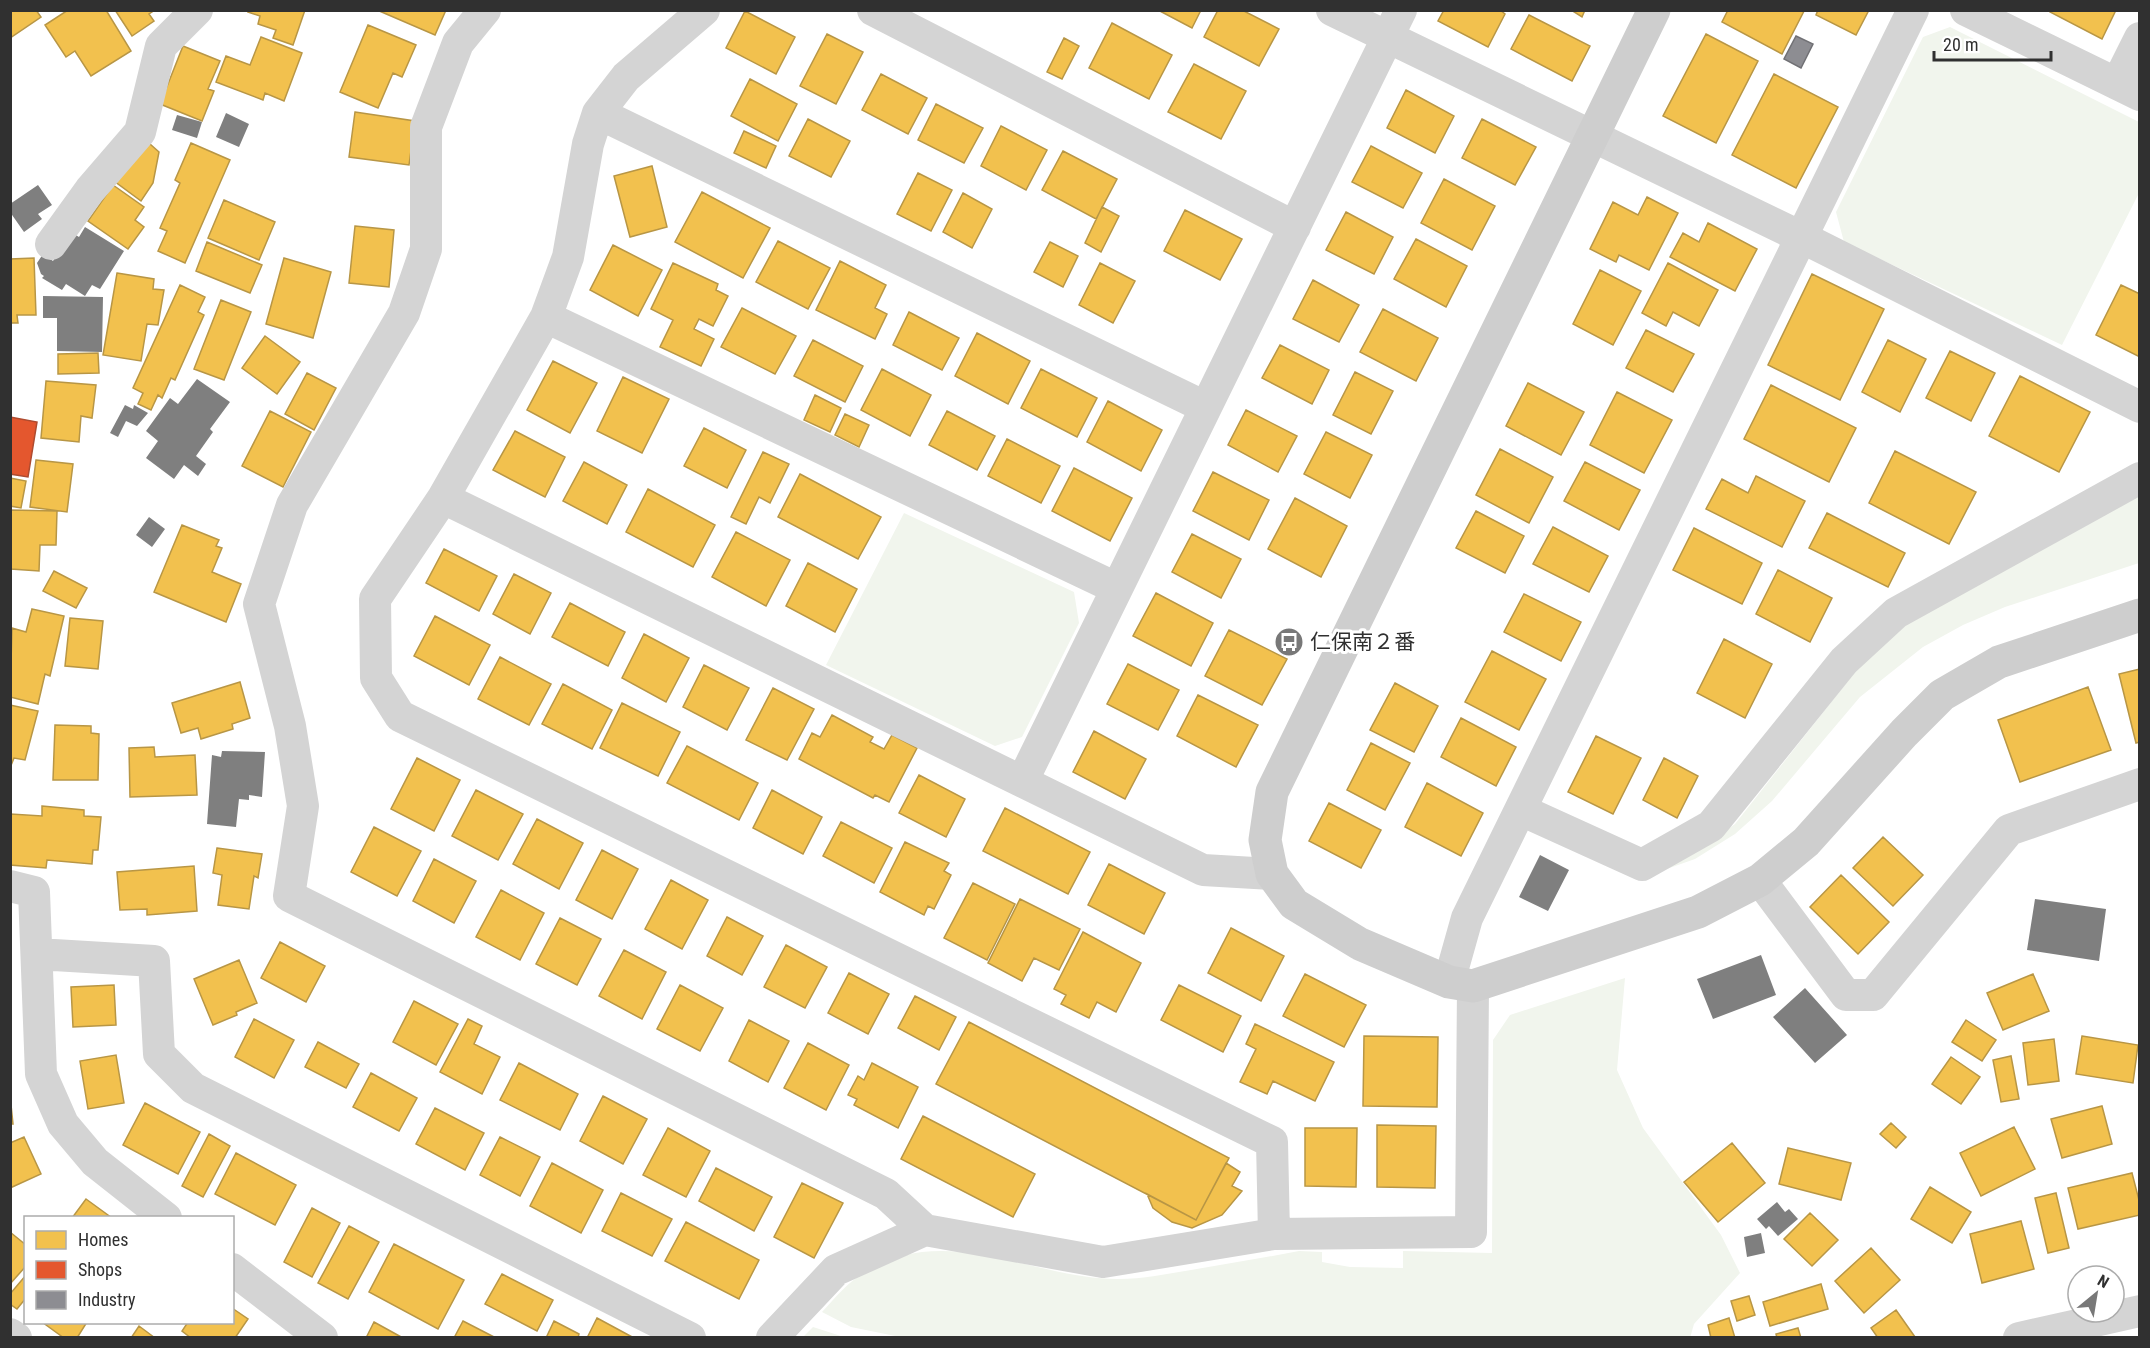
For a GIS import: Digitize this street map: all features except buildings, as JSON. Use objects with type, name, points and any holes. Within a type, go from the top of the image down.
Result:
[{"type":"street","points":[[51,244],[90,190],[140,132],[161,46],[197,10]]},
{"type":"street","points":[[484,10],[458,43],[426,127],[426,249],[404,313],[292,506],[259,604],[290,726],[303,806],[290,896],[886,1194],[926,1230],[1103,1262],[1274,1234],[1471,1232],[1461,984],[1467,918],[1913,10]]},
{"type":"street","points":[[704,10],[626,77],[598,113],[588,144],[568,257],[546,317],[442,498],[375,599],[376,678],[400,716],[1272,1142],[1274,1234]]},
{"type":"street","points":[[873,10],[1295,227]]},
{"type":"street","points":[[1332,10],[1387,39],[1801,237],[2139,407]]},
{"type":"street","points":[[1023,780],[1401,10]]},
{"type":"street","points":[[1654,10],[1272,792],[1265,840],[1272,874],[1294,904],[1360,944],[1461,984],[1698,912],[1760,880],[1806,842],[1904,733],[1942,695],[1999,662],[2139,615]]},
{"type":"street","points":[[1966,10],[2128,90],[2139,38]]},
{"type":"street","points":[[598,113],[1205,407]]},
{"type":"street","points":[[546,317],[1116,588]]},
{"type":"street","points":[[1521,810],[1642,865],[1711,826],[1844,662],[1896,613],[2139,478]]},
{"type":"street","points":[[442,498],[1023,780],[1203,870],[1272,874]]},
{"type":"street","points":[[1760,880],[1846,995],[1873,995],[2008,830],[2139,784]]},
{"type":"street","points":[[10,886],[34,892],[41,1074],[63,1124],[94,1162],[163,1216]]},
{"type":"street","points":[[37,954],[154,961],[159,1054],[193,1088],[690,1338]]},
{"type":"street","points":[[772,1338],[836,1270],[926,1230]]},
{"type":"street","points":[[234,1271],[322,1338]]},
{"type":"street","points":[[2019,1338],[2139,1311]]},
{"type":"street","points":[[10,1334],[15,1338]]},
{"type":"shaded area","points":[[1950,27],[2139,122],[2139,193],[2062,345],[1844,242],[1836,212],[1923,37]]},
{"type":"shaded area","points":[[2139,494],[2139,563],[2005,607],[1963,625],[1923,647],[1860,697],[1772,801],[1735,834],[1695,859],[1641,878],[1693,854],[1735,824],[1870,653],[1900,628]]},
{"type":"shaded area","points":[[904,513],[1074,592],[1079,623],[1022,737],[995,746],[826,665]]},
{"type":"shaded area","points":[[1625,978],[1617,1070],[1643,1128],[1721,1235],[1740,1273],[1694,1324],[1690,1338],[905,1338],[851,1327],[822,1312],[847,1285],[865,1272],[896,1258],[927,1252],[959,1252],[990,1256],[1086,1277],[1118,1279],[1164,1275],[1299,1251],[1322,1252],[1322,1262],[1350,1267],[1403,1268],[1403,1251],[1492,1253],[1493,1040],[1510,1015]]},
{"type":"shaded area","points":[[813,1327],[844,1337],[803,1337]]},
{"type":"place","name":"仁保南２番","points":[[1289,642]]}]
